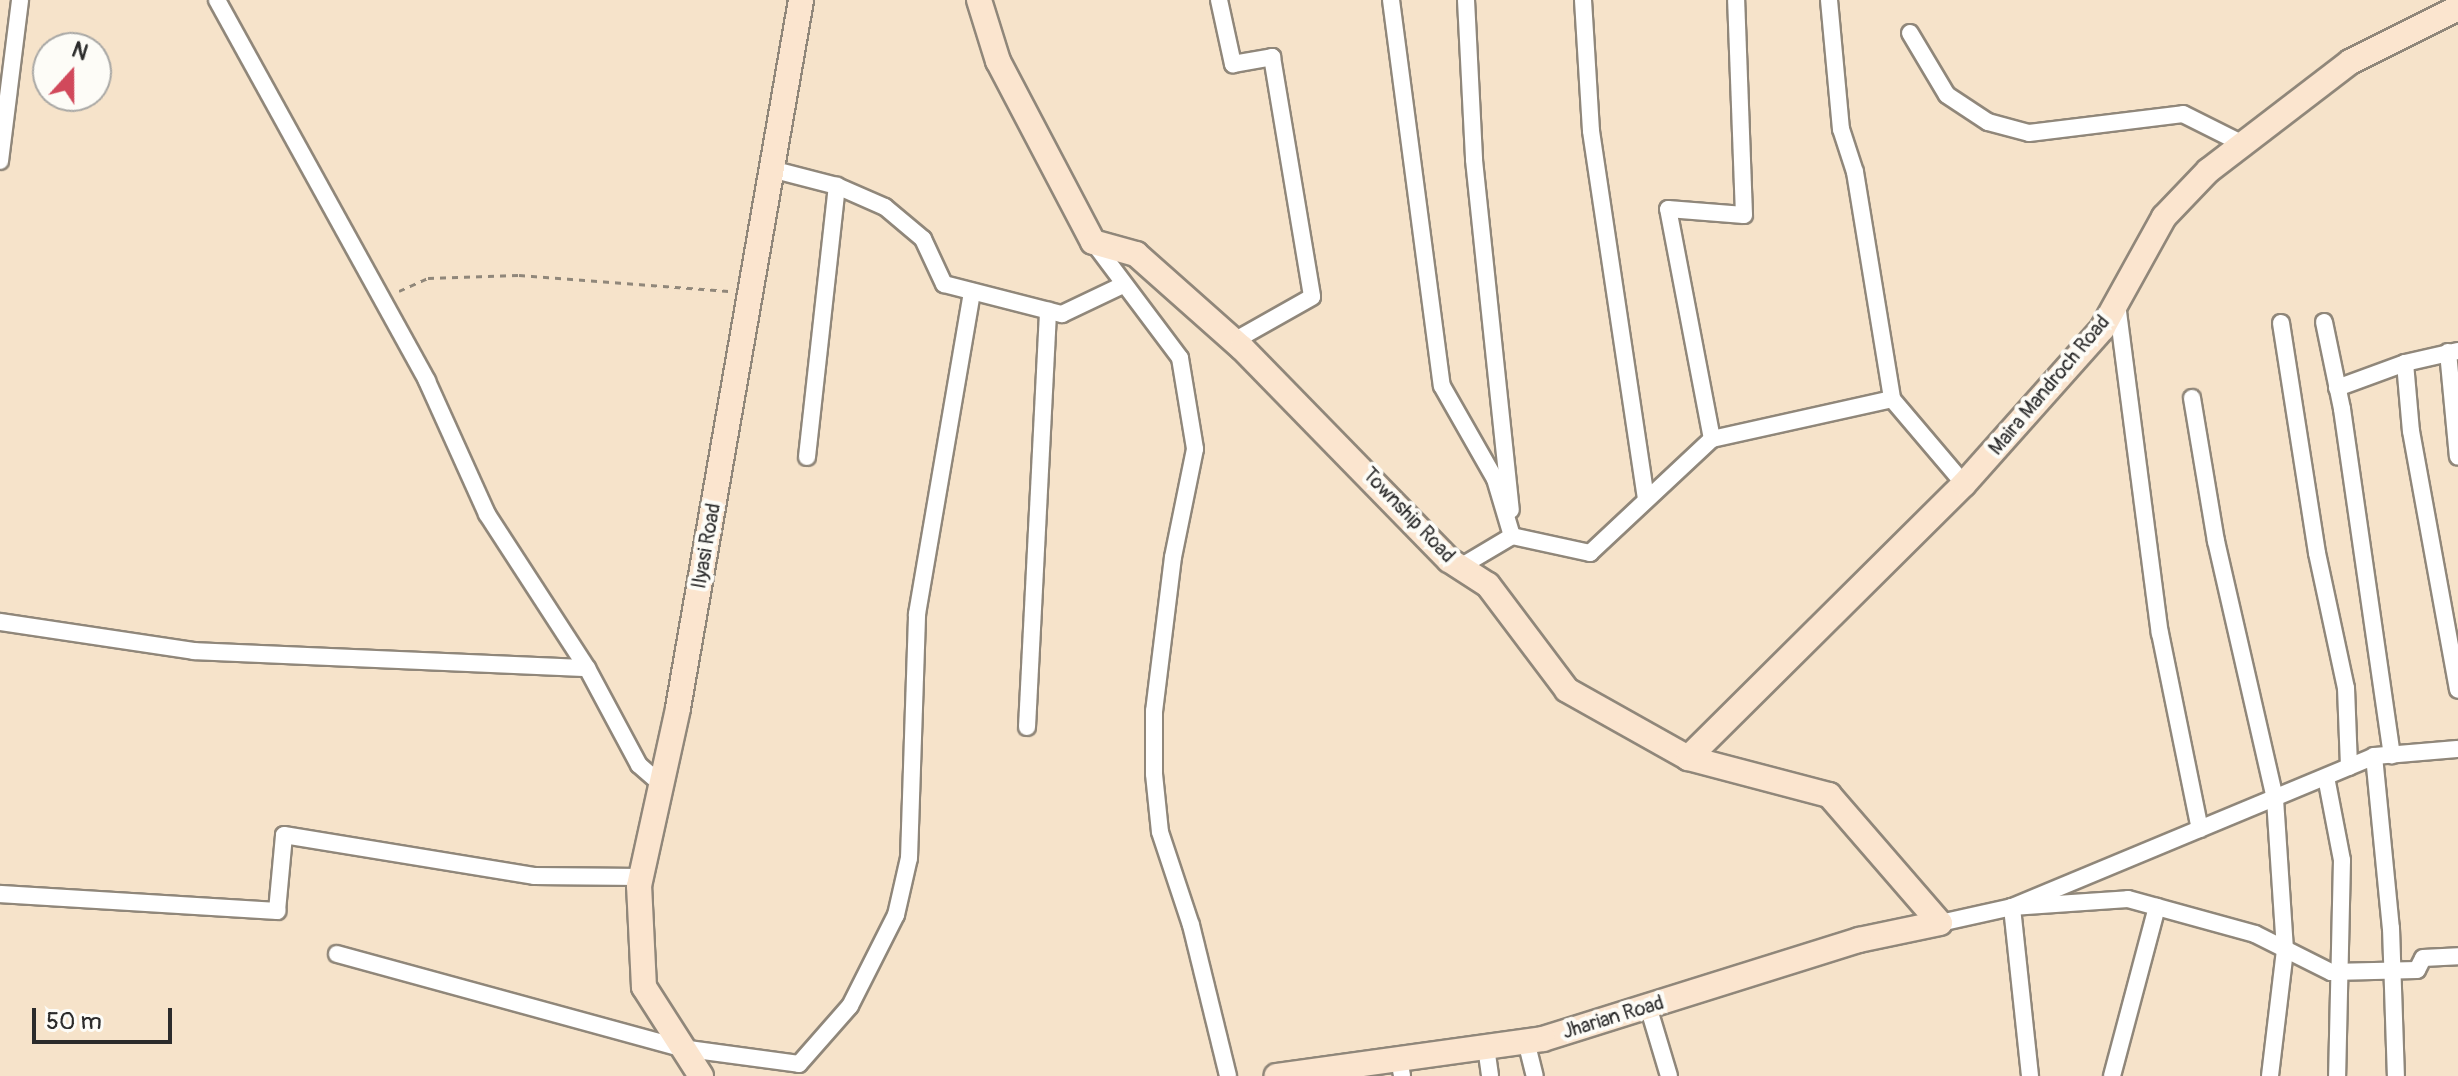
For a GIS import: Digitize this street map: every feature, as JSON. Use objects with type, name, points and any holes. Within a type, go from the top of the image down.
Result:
[{"type":"street","points":[[0,161],[5,76],[20,0]]},
{"type":"street","points":[[217,0],[427,381],[487,514],[587,668],[639,765],[663,786]]},
{"type":"street","name":"Ilyasi Road","points":[[701,1076],[644,987],[641,877],[663,786],[801,0]]},
{"type":"street","points":[[979,0],[998,61],[1093,242],[1180,358],[1195,449],[1171,573],[1154,711],[1154,774],[1160,832],[1191,925],[1228,1076]]},
{"type":"street","points":[[1219,0],[1233,64],[1272,57],[1312,297],[1234,341]]},
{"type":"street","points":[[1391,0],[1442,386],[1495,479],[1512,536]]},
{"type":"street","points":[[1466,0],[1474,160],[1507,441],[1512,536]]},
{"type":"street","points":[[1583,0],[1591,131],[1646,500]]},
{"type":"street","points":[[1712,439],[1668,209],[1744,215],[1736,0]]},
{"type":"street","points":[[1829,0],[1841,129],[1855,172],[1892,399],[1964,484]]},
{"type":"street","name":"Maira Mandroch Road","points":[[1688,758],[1964,484],[2102,329],[2164,217],[2208,171],[2350,62],[2458,8]]},
{"type":"street","points":[[1910,33],[1947,95],[1988,122],[2029,133],[2183,114],[2243,144]]},
{"type":"street","points":[[771,169],[837,186],[885,207],[923,239],[944,284],[1062,314],[1123,285]]},
{"type":"street","points":[[807,457],[837,186]]},
{"type":"street","name":"Township Road","points":[[1093,242],[1136,254],[1234,341],[1460,567],[1488,585],[1567,690],[1688,758],[1829,795],[1940,923]]},
{"type":"street","points":[[337,954],[681,1048],[799,1064],[850,1006],[896,915],[909,858],[917,614],[972,292]]},
{"type":"street","points":[[2117,302],[2160,633],[2200,829]]},
{"type":"street","points":[[1027,727],[1048,311]]},
{"type":"street","points":[[2324,322],[2337,388],[2392,755]]},
{"type":"street","points":[[2281,323],[2317,553],[2346,688],[2349,767]]},
{"type":"street","points":[[2337,388],[2405,363],[2453,352],[2458,457]]},
{"type":"street","points":[[2405,363],[2411,431],[2458,690]]},
{"type":"street","points":[[2192,398],[2216,541],[2275,799],[2285,950],[2270,1076]]},
{"type":"street","points":[[1460,567],[1512,536],[1590,553],[1712,439],[1892,399]]},
{"type":"street","points":[[0,622],[194,651],[587,668]]},
{"type":"street","points":[[2012,907],[2374,756],[2458,749]]},
{"type":"street","points":[[2374,756],[2391,928],[2390,971],[2396,1076]]},
{"type":"street","points":[[2326,777],[2342,860],[2337,1076]]},
{"type":"street","points":[[0,894],[277,911],[284,835],[534,876],[641,877]]},
{"type":"street","points":[[1940,923],[2012,907],[2128,899],[2255,934],[2331,972],[2417,970],[2423,958],[2458,956]]},
{"type":"street","points":[[2012,907],[2030,1076]]},
{"type":"street","points":[[2112,1076],[2157,907]]},
{"type":"street","name":"Jharian Road","points":[[1277,1076],[1401,1068],[1486,1047],[1526,1041],[1859,940],[1940,923]]},
{"type":"street","points":[[1648,1006],[1669,1076]]},
{"type":"street","points":[[1526,1041],[1535,1076]]},
{"type":"street","points":[[1486,1047],[1490,1076]]},
{"type":"path","points":[[380,298],[428,278],[519,275],[750,293]]}]
